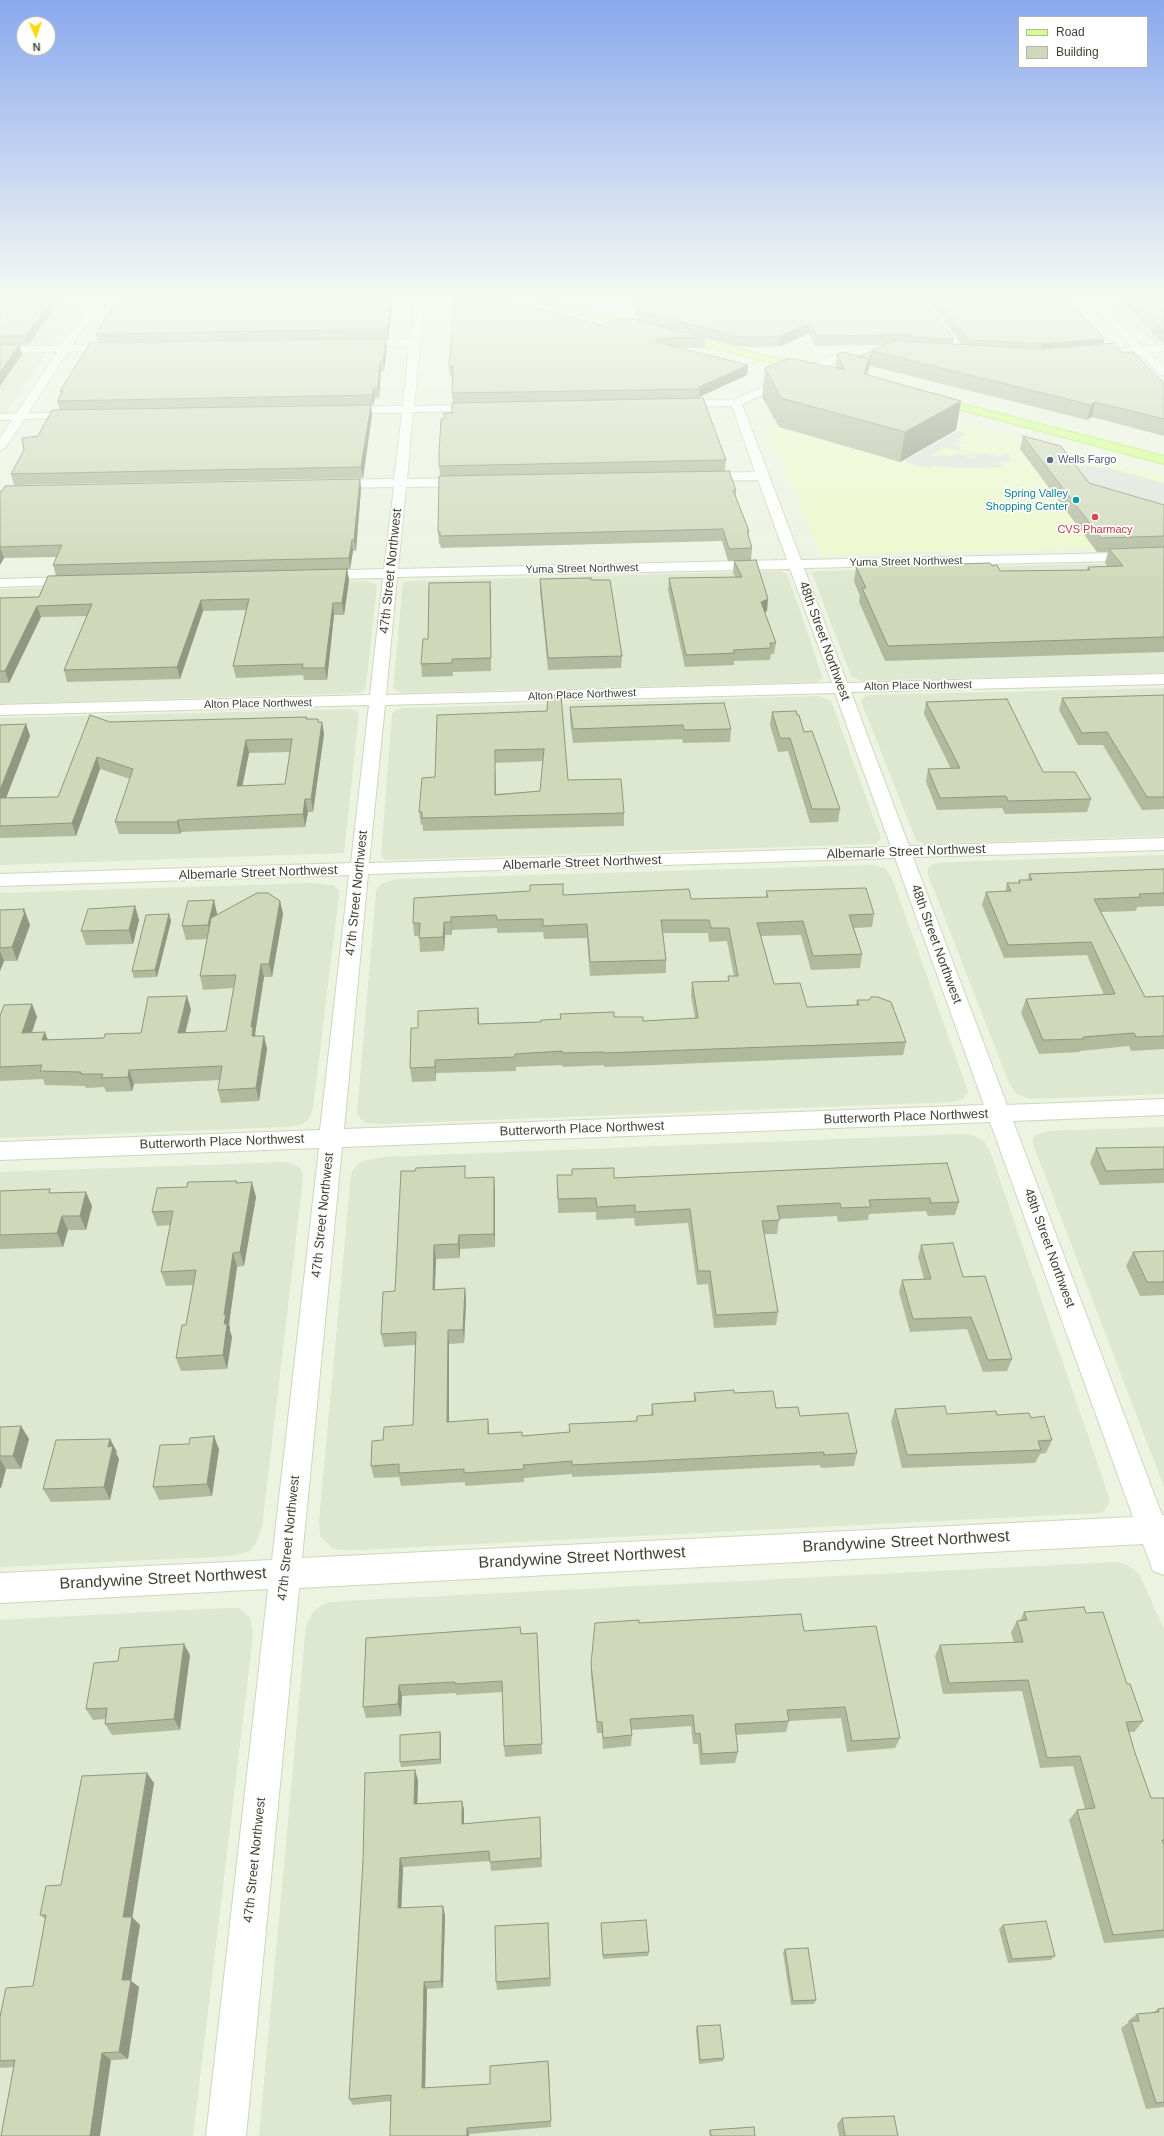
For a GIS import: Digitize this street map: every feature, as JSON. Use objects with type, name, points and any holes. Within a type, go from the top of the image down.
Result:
[{"type":"main road","points":[[1164,460],[920,400],[1164,468]]},
{"type":"street","points":[[0,447],[34,395]]},
{"type":"street","name":"47th Street Northwest","points":[[226,2136],[410,395]]},
{"type":"street","points":[[662,404],[736,403],[754,395]]},
{"type":"street","name":"48th Street Northwest","points":[[736,403],[999,1113],[1158,1530],[1164,1561]]},
{"type":"street","points":[[332,410],[495,407]]},
{"type":"street","points":[[0,417],[93,415]]},
{"type":"street","points":[[688,477],[763,476]]},
{"type":"street","points":[[320,485],[485,481]]},
{"type":"street","name":"Yuma Street Northwest","points":[[304,576],[1164,556]]},
{"type":"street","points":[[0,583],[91,580]]},
{"type":"street","name":"Alton Place Northwest","points":[[0,710],[1164,679]]},
{"type":"street","name":"Albemarle Street Northwest","points":[[0,880],[1164,844]]},
{"type":"street","name":"Butterworth Place Northwest","points":[[0,1151],[1164,1107]]},
{"type":"street","name":"Brandywine Street Northwest","points":[[0,1588],[1158,1530]]},
{"type":"shaded area","points":[[0,395],[18,395],[0,421]]},
{"type":"shaded area","points":[[765,424],[902,463],[969,424],[1164,477],[1164,546],[821,554]]},
{"type":"shaded area","points":[[957,431],[967,434],[957,440],[962,442],[956,445],[962,447],[958,450],[977,455],[981,453],[999,456],[1010,453],[1009,457],[1011,461],[995,463],[1007,467],[949,468],[935,465],[928,468],[904,461]],"holes":[[[943,448],[949,448],[977,457],[967,459],[967,456],[957,453],[951,456],[930,456]]]},
{"type":"shaded area","points":[[1086,466],[1109,468],[1164,483],[1164,518],[1088,496],[1066,467]]},
{"type":"shaded area","points":[[1164,562],[1164,673],[862,681],[851,676],[812,573],[817,571]]},
{"type":"shaded area","points":[[780,571],[787,574],[823,678],[817,682],[402,693],[393,688],[403,583],[408,581]]},
{"type":"shaded area","points":[[367,581],[377,585],[366,686],[362,692],[0,704],[0,589]]},
{"type":"shaded area","points":[[1164,688],[1164,836],[926,844],[916,840],[861,701],[869,695]]},
{"type":"shaded area","points":[[819,696],[831,701],[881,838],[876,844],[386,860],[381,856],[392,714],[396,710],[403,708]]},
{"type":"shaded area","points":[[352,709],[359,713],[344,853],[0,865],[0,718]]},
{"type":"shaded area","points":[[1164,855],[1164,1094],[1030,1099],[1016,1094],[1009,1083],[928,875],[928,868],[933,864],[951,862]]},
{"type":"shaded area","points":[[872,865],[885,868],[892,878],[968,1092],[963,1099],[952,1102],[383,1124],[367,1123],[357,1114],[376,892],[377,888],[382,883],[398,879]]},
{"type":"shaded area","points":[[310,883],[332,885],[339,890],[339,894],[313,1108],[310,1118],[301,1125],[286,1127],[0,1138],[0,893]]},
{"type":"shaded area","points":[[1164,1127],[1164,1487],[1033,1144],[1033,1138],[1037,1134],[1049,1131]]},
{"type":"shaded area","points":[[966,1134],[973,1135],[985,1142],[991,1154],[1108,1494],[1110,1502],[1104,1511],[1099,1513],[356,1550],[333,1549],[320,1536],[319,1521],[351,1175],[353,1169],[362,1161],[384,1157]]},
{"type":"shaded area","points":[[288,1162],[301,1168],[303,1178],[262,1527],[256,1543],[250,1551],[232,1556],[0,1567],[0,1172]]},
{"type":"shaded area","points":[[1117,1562],[1127,1565],[1139,1574],[1164,1629],[1164,2136],[259,2136],[306,1626],[313,1612],[319,1607],[327,1603],[343,1601]]},
{"type":"shaded area","points":[[238,1608],[250,1618],[253,1636],[193,2136],[0,2136],[0,1620]]},
{"type":"building","points":[[61,395],[372,395],[372,395],[57,401]]},
{"type":"building","points":[[779,395],[938,395],[961,401],[905,432],[781,398]]},
{"type":"building","points":[[1049,395],[1164,395],[1164,419],[1095,402],[1091,405]]},
{"type":"building","points":[[703,398],[726,460],[439,466],[441,419],[444,419],[444,413],[452,413],[452,403]]},
{"type":"building","points":[[371,405],[361,467],[11,474],[24,450],[22,438],[38,436],[52,410]]},
{"type":"building","points":[[1023,436],[1061,446],[1089,483],[1164,505],[1164,536],[1101,538]]},
{"type":"building","points":[[729,471],[736,490],[733,490],[749,531],[747,531],[752,548],[729,549],[723,529],[440,536],[440,532],[438,532],[439,476]]},
{"type":"building","points":[[360,479],[354,540],[352,540],[349,558],[53,565],[62,545],[0,547],[0,491],[2,491],[5,486]]},
{"type":"building","points":[[1164,547],[1164,637],[888,646],[862,588],[866,588],[856,567],[990,563],[992,566],[997,565],[1000,571],[1090,570],[1088,567],[1123,566],[1109,549]]},
{"type":"building","points":[[756,560],[768,599],[761,602],[776,643],[770,643],[771,648],[733,650],[735,653],[686,655],[669,578],[742,577],[734,561]]},
{"type":"building","points":[[347,569],[342,603],[333,603],[325,668],[302,668],[303,664],[233,666],[249,599],[201,600],[177,667],[64,670],[92,604],[37,606],[5,671],[0,671],[0,598],[39,597],[48,576]]},
{"type":"building","points":[[591,578],[591,580],[610,580],[622,656],[548,658],[540,579]]},
{"type":"building","points":[[490,582],[491,658],[452,659],[452,663],[421,664],[423,639],[428,639],[429,583]]},
{"type":"building","points":[[548,695],[561,695],[568,780],[621,779],[624,813],[422,818],[422,812],[419,812],[422,778],[435,777],[437,715],[547,711]],"holes":[[[544,749],[540,791],[495,795],[495,750]]]},
{"type":"building","points":[[1164,695],[1164,797],[1147,797],[1107,732],[1082,733],[1062,698]]},
{"type":"building","points":[[1007,699],[1043,772],[1075,772],[1091,799],[1008,801],[1006,796],[940,798],[928,769],[960,768],[926,702]]},
{"type":"building","points":[[724,703],[731,729],[684,730],[683,725],[573,729],[570,707]]},
{"type":"building","points":[[796,711],[797,715],[799,715],[804,732],[812,731],[840,809],[812,809],[790,738],[780,738],[772,712]]},
{"type":"building","points":[[90,715],[110,722],[307,717],[306,719],[318,719],[318,722],[322,722],[311,799],[305,799],[303,814],[178,820],[177,822],[115,822],[133,769],[97,757],[72,823],[0,826],[0,798],[58,797]],"holes":[[[292,739],[285,784],[237,786],[246,740]]]},
{"type":"building","points":[[26,724],[0,790],[0,725]]},
{"type":"building","points":[[1164,869],[1164,893],[1139,894],[1141,897],[1094,899],[1145,997],[1164,996],[1164,1036],[1136,1037],[1134,1033],[1083,1037],[1084,1039],[1043,1040],[1026,999],[1115,994],[1091,942],[1008,945],[986,892],[1011,891],[1007,883],[1020,883],[1019,880],[1032,880],[1029,874]]},
{"type":"building","points":[[563,884],[563,895],[689,889],[691,899],[768,897],[766,891],[866,888],[874,914],[849,915],[862,954],[813,956],[803,921],[757,923],[774,984],[800,983],[807,1007],[859,1005],[857,1000],[869,1000],[871,997],[878,997],[891,1002],[906,1042],[604,1053],[563,1053],[562,1051],[515,1054],[515,1057],[435,1060],[435,1067],[410,1068],[411,1028],[418,1028],[418,1011],[478,1008],[478,1024],[541,1022],[541,1020],[561,1019],[560,1014],[614,1012],[614,1017],[643,1017],[643,1021],[698,1018],[692,982],[729,981],[728,976],[738,976],[729,928],[711,928],[709,920],[661,920],[666,960],[590,962],[587,924],[543,926],[543,919],[497,920],[496,915],[451,917],[451,922],[444,922],[443,937],[419,938],[420,923],[413,923],[414,898],[530,891],[530,885]]},
{"type":"building","points":[[257,893],[268,893],[280,901],[269,964],[261,964],[251,1027],[253,1027],[252,1036],[264,1036],[256,1088],[218,1090],[222,1066],[129,1070],[128,1077],[101,1078],[103,1074],[40,1071],[42,1065],[0,1067],[0,1016],[4,1005],[32,1004],[22,1033],[45,1032],[42,1040],[104,1038],[105,1034],[141,1033],[148,997],[187,996],[178,1033],[226,1031],[236,975],[200,976],[211,918]]},
{"type":"building","points":[[214,900],[208,925],[182,926],[188,901]]},
{"type":"building","points":[[135,906],[129,930],[81,931],[88,909]]},
{"type":"building","points":[[24,909],[23,912],[25,912],[12,947],[0,948],[0,910]]},
{"type":"building","points":[[169,914],[155,970],[132,971],[146,915]]},
{"type":"building","points":[[1164,1147],[1164,1169],[1106,1171],[1096,1148]]},
{"type":"building","points":[[947,1163],[959,1202],[931,1203],[930,1198],[869,1200],[871,1207],[841,1208],[840,1203],[777,1206],[780,1220],[762,1221],[778,1312],[716,1315],[710,1271],[698,1271],[690,1209],[635,1212],[635,1205],[597,1207],[596,1198],[558,1199],[557,1175],[572,1175],[572,1169],[614,1168],[614,1178]]},
{"type":"building","points":[[465,1166],[465,1178],[494,1177],[494,1234],[459,1235],[458,1244],[434,1245],[433,1290],[465,1288],[463,1330],[448,1330],[447,1422],[488,1419],[488,1434],[522,1432],[522,1436],[570,1432],[569,1424],[637,1421],[637,1416],[653,1415],[652,1404],[696,1401],[694,1393],[734,1390],[734,1393],[773,1391],[776,1408],[798,1407],[800,1416],[848,1413],[857,1453],[824,1455],[824,1452],[572,1465],[572,1461],[523,1465],[524,1469],[464,1473],[464,1469],[399,1473],[399,1464],[371,1466],[372,1441],[383,1440],[384,1427],[413,1425],[416,1332],[381,1334],[383,1292],[395,1291],[401,1171],[415,1171],[416,1168]]},
{"type":"building","points":[[236,1181],[236,1183],[252,1182],[240,1252],[233,1253],[224,1315],[226,1314],[224,1324],[227,1324],[223,1355],[176,1358],[182,1325],[186,1325],[196,1270],[161,1272],[173,1211],[152,1212],[157,1188],[187,1187],[188,1182]]},
{"type":"building","points":[[50,1189],[49,1193],[86,1192],[80,1216],[62,1216],[57,1233],[0,1235],[0,1191]]},
{"type":"building","points":[[953,1243],[963,1277],[985,1276],[1012,1359],[988,1360],[971,1317],[913,1319],[902,1280],[931,1279],[921,1245]]},
{"type":"building","points":[[1164,1251],[1164,1282],[1147,1282],[1133,1252]]},
{"type":"building","points":[[945,1406],[947,1414],[996,1411],[997,1415],[1029,1413],[1031,1418],[1044,1416],[1052,1440],[1038,1441],[1041,1450],[907,1455],[895,1409]]},
{"type":"building","points":[[21,1426],[13,1456],[0,1456],[0,1427]]},
{"type":"building","points":[[214,1436],[207,1484],[153,1487],[160,1445],[189,1444],[190,1438]]},
{"type":"building","points":[[110,1439],[108,1447],[113,1446],[104,1487],[43,1489],[56,1440]]},
{"type":"building","points":[[1084,1607],[1086,1613],[1103,1612],[1127,1684],[1130,1684],[1143,1721],[1126,1722],[1135,1753],[1151,1798],[1164,1798],[1164,1840],[1162,1840],[1164,1845],[1164,1930],[1113,1935],[1077,1810],[1095,1808],[1080,1756],[1047,1758],[1028,1680],[949,1683],[940,1645],[1023,1642],[1017,1621],[1027,1620],[1024,1612]]},
{"type":"building","points":[[801,1614],[804,1631],[876,1626],[900,1738],[852,1741],[845,1707],[787,1710],[789,1721],[735,1724],[738,1752],[702,1754],[700,1733],[695,1734],[693,1715],[630,1719],[632,1735],[603,1738],[602,1722],[597,1722],[591,1664],[595,1623],[639,1620],[639,1623]]},
{"type":"building","points":[[520,1627],[521,1634],[537,1633],[542,1744],[504,1746],[502,1681],[399,1685],[398,1704],[363,1707],[366,1638]]},
{"type":"building","points":[[184,1644],[174,1719],[105,1724],[107,1708],[86,1709],[94,1663],[118,1661],[120,1648]]},
{"type":"building","points":[[440,1732],[440,1759],[400,1762],[400,1735]]},
{"type":"building","points":[[415,1770],[414,1804],[462,1801],[462,1824],[540,1817],[541,1858],[490,1862],[489,1851],[400,1858],[398,1908],[443,1906],[441,1981],[424,1982],[422,2088],[490,2084],[490,2066],[548,2061],[551,2121],[467,2128],[467,2136],[390,2136],[391,2095],[349,2099],[363,1861],[365,1773]]},
{"type":"building","points":[[147,1773],[123,1917],[132,1917],[122,1980],[131,1980],[119,2052],[102,2053],[90,2136],[1,2136],[15,2060],[0,2061],[0,2017],[6,1988],[33,1986],[46,1915],[40,1915],[46,1886],[61,1885],[82,1776]]},
{"type":"building","points":[[646,1920],[649,1952],[603,1955],[601,1923]]},
{"type":"building","points":[[1046,1921],[1055,1956],[1012,1959],[1003,1925]]},
{"type":"building","points":[[548,1923],[550,1978],[496,1982],[495,1926]]},
{"type":"building","points":[[808,1948],[816,2000],[793,2001],[785,1949]]},
{"type":"building","points":[[1164,2008],[1164,2102],[1156,2103],[1131,2021],[1139,2021],[1137,2014],[1159,2012],[1158,2009]]},
{"type":"building","points":[[720,2025],[724,2058],[700,2060],[697,2026]]},
{"type":"building","points":[[894,2116],[898,2136],[845,2136],[842,2118]]},
{"type":"building","points":[[754,2127],[755,2136],[711,2136],[710,2130]]},
{"type":"place","name":"Wells Fargo","points":[[1050,460]]},
{"type":"place","name":"Spring Valley Shopping Center","points":[[1076,500]]},
{"type":"place","name":"CVS Pharmacy","points":[[1095,517]]}]
